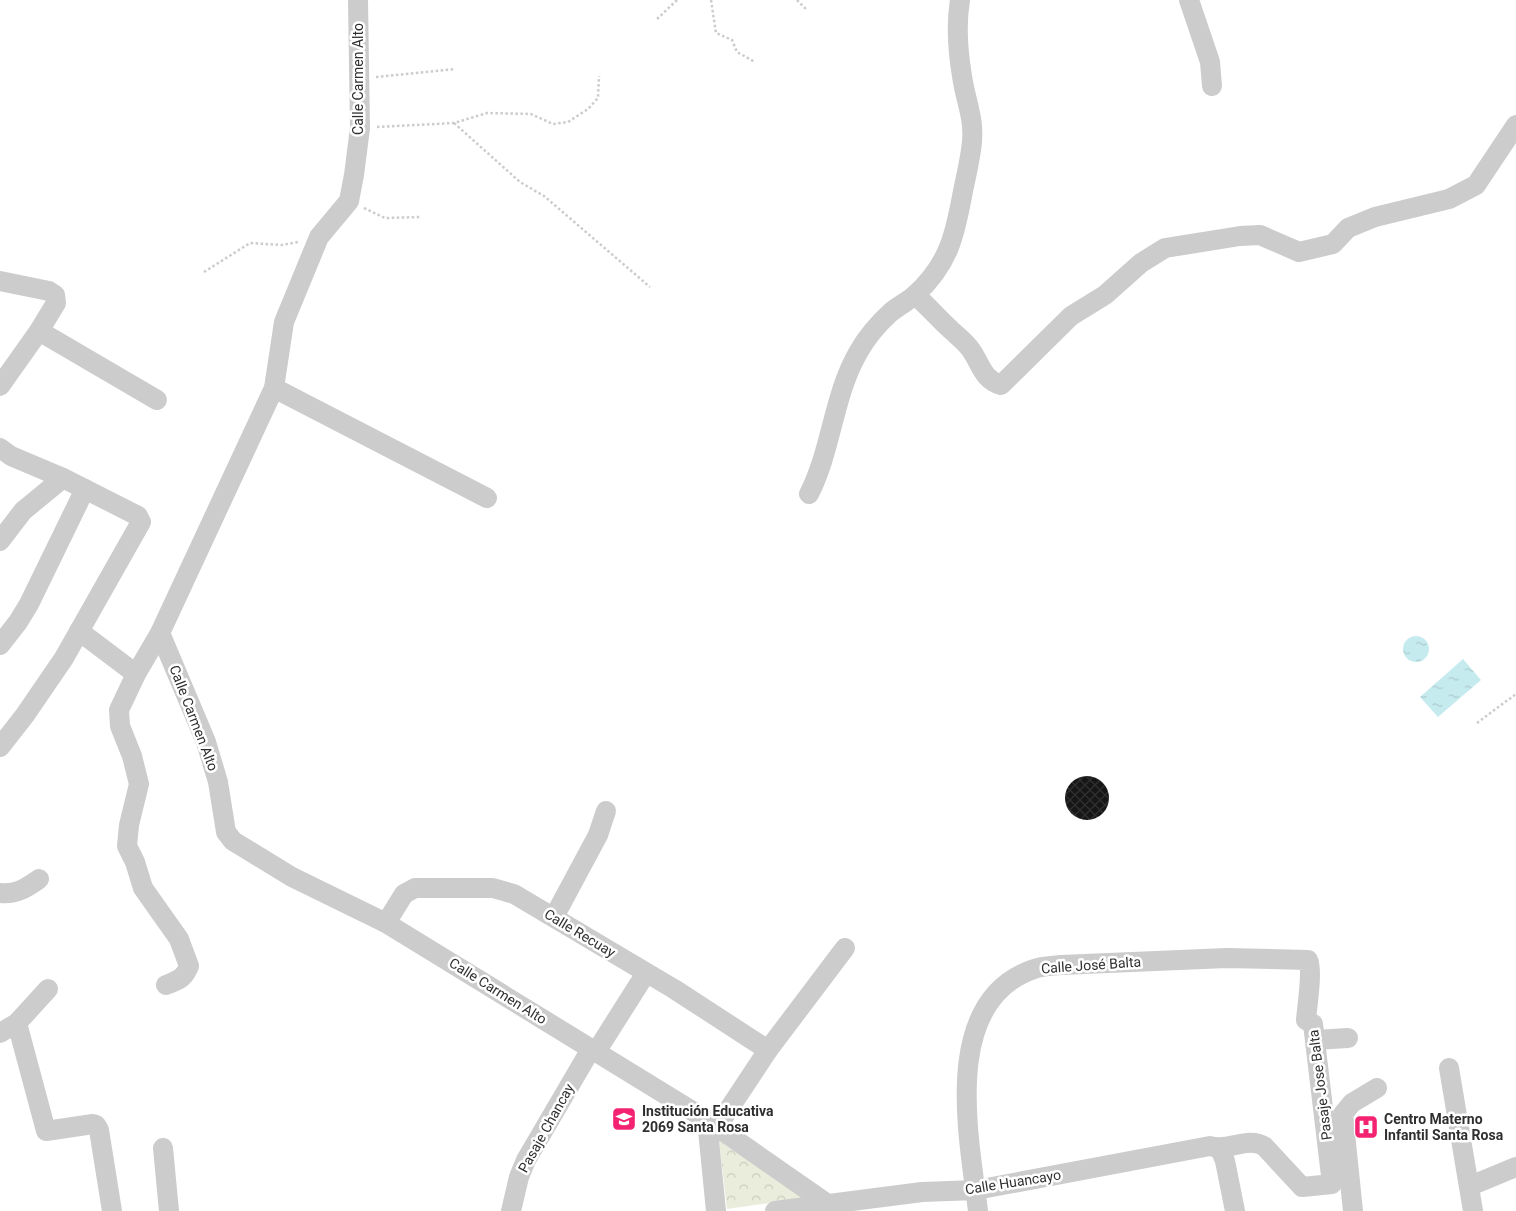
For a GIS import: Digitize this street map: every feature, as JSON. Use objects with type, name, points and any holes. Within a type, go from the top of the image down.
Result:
[{"type":"street","name":"Calle Carmen Alto","points":[[358,0],[360,128],[349,201],[319,238],[284,322],[274,388],[160,633],[206,742],[218,782],[226,832],[233,841],[292,877],[386,923],[594,1050],[712,1124],[829,1205]]},
{"type":"street","points":[[809,494],[823,458],[840,396],[859,350],[890,313],[915,295],[936,272],[954,235],[971,150],[973,121],[962,75],[958,28],[960,0]]},
{"type":"street","points":[[1189,0],[1210,62],[1212,86]]},
{"type":"street","points":[[915,295],[928,305],[972,350],[976,360],[992,383],[1001,385],[1071,316],[1105,295],[1141,263],[1165,248],[1240,236],[1260,236],[1298,252],[1333,244],[1348,228],[1375,217],[1449,199],[1476,185],[1516,125]]},
{"type":"street","points":[[0,281],[49,291],[55,296],[56,303],[39,331],[0,386]]},
{"type":"street","points":[[39,331],[157,400]]},
{"type":"street","points":[[274,388],[487,498]]},
{"type":"street","points":[[0,746],[25,715],[64,658],[141,522],[138,516],[63,478],[4,455]]},
{"type":"street","points":[[0,541],[23,511],[63,478]]},
{"type":"street","points":[[0,645],[29,604],[85,489]]},
{"type":"street","points":[[79,631],[136,674]]},
{"type":"street","points":[[160,633],[136,674],[119,710],[120,726],[132,756],[139,784],[129,825],[127,846],[135,862],[143,888],[179,939],[189,966],[186,976],[166,985]]},
{"type":"street","points":[[554,917],[598,835],[606,811]]},
{"type":"street","points":[[0,893],[10,894],[24,889],[39,879]]},
{"type":"street","name":"Calle Recuay","points":[[386,923],[404,894],[415,888],[493,888],[514,894],[646,972],[768,1050]]},
{"type":"street","points":[[716,1211],[712,1124],[845,948]]},
{"type":"street","name":"Pasaje Jose Balta","points":[[1209,958],[1308,960],[1310,962],[1306,1020],[1313,1024],[1316,1040],[1332,1184],[1302,1187],[1274,1156],[1257,1142],[1247,1142],[1220,1149]]},
{"type":"street","name":"Calle José Balta","points":[[978,1211],[968,1132],[967,1070],[975,1030],[990,1001],[1008,982],[1035,968],[1061,965],[1209,958]]},
{"type":"street","name":"Pasaje Chancay","points":[[511,1211],[519,1177],[526,1160],[594,1050],[646,972]]},
{"type":"street","points":[[48,989],[8,1028],[46,1131],[93,1124],[99,1130],[112,1211]]},
{"type":"street","points":[[1316,1040],[1348,1038]]},
{"type":"street","points":[[1449,1068],[1473,1211]]},
{"type":"street","points":[[1353,1211],[1343,1114],[1352,1103],[1377,1088]]},
{"type":"street","name":"Calle Huancayo","points":[[776,1211],[922,1192],[976,1190],[1210,1146],[1220,1149]]},
{"type":"street","points":[[163,1148],[169,1211],[186,1211]]},
{"type":"street","points":[[1220,1149],[1225,1161],[1235,1211]]},
{"type":"street","points":[[1470,1186],[1516,1167]]},
{"type":"path","points":[[657,19],[678,0]]},
{"type":"path","points":[[710,0],[716,33],[732,40],[737,52],[755,62]]},
{"type":"path","points":[[797,0],[806,10]]},
{"type":"path","points":[[360,79],[455,69]]},
{"type":"path","points":[[360,128],[454,123],[487,113],[531,114],[553,124],[568,122],[588,109],[598,98],[599,76]]},
{"type":"path","points":[[454,123],[520,182],[544,196],[650,287]]},
{"type":"path","points":[[349,201],[385,218],[420,216]]},
{"type":"path","points":[[204,272],[250,243],[282,245],[319,238]]},
{"type":"path","points":[[1477,724],[1516,694]]},
{"type":"green space","points":[[719,1141],[805,1198],[727,1209]]},
{"type":"water","points":[[1416,636],[1425,640],[1429,649],[1425,658],[1416,662],[1407,658],[1403,649],[1407,640]]},
{"type":"water","points":[[1463,659],[1481,680],[1438,717],[1420,697]]},
{"type":"building","points":[[1091,776],[1103,782],[1108,789],[1108,807],[1103,814],[1096,819],[1083,820],[1075,817],[1068,810],[1065,794],[1068,786],[1075,779]]},
{"type":"place","name":"Institución Educativa 2069 Santa Rosa","points":[[624,1119]]},
{"type":"place","name":"Centro Materno Infantil Santa Rosa","points":[[1366,1127]]}]
